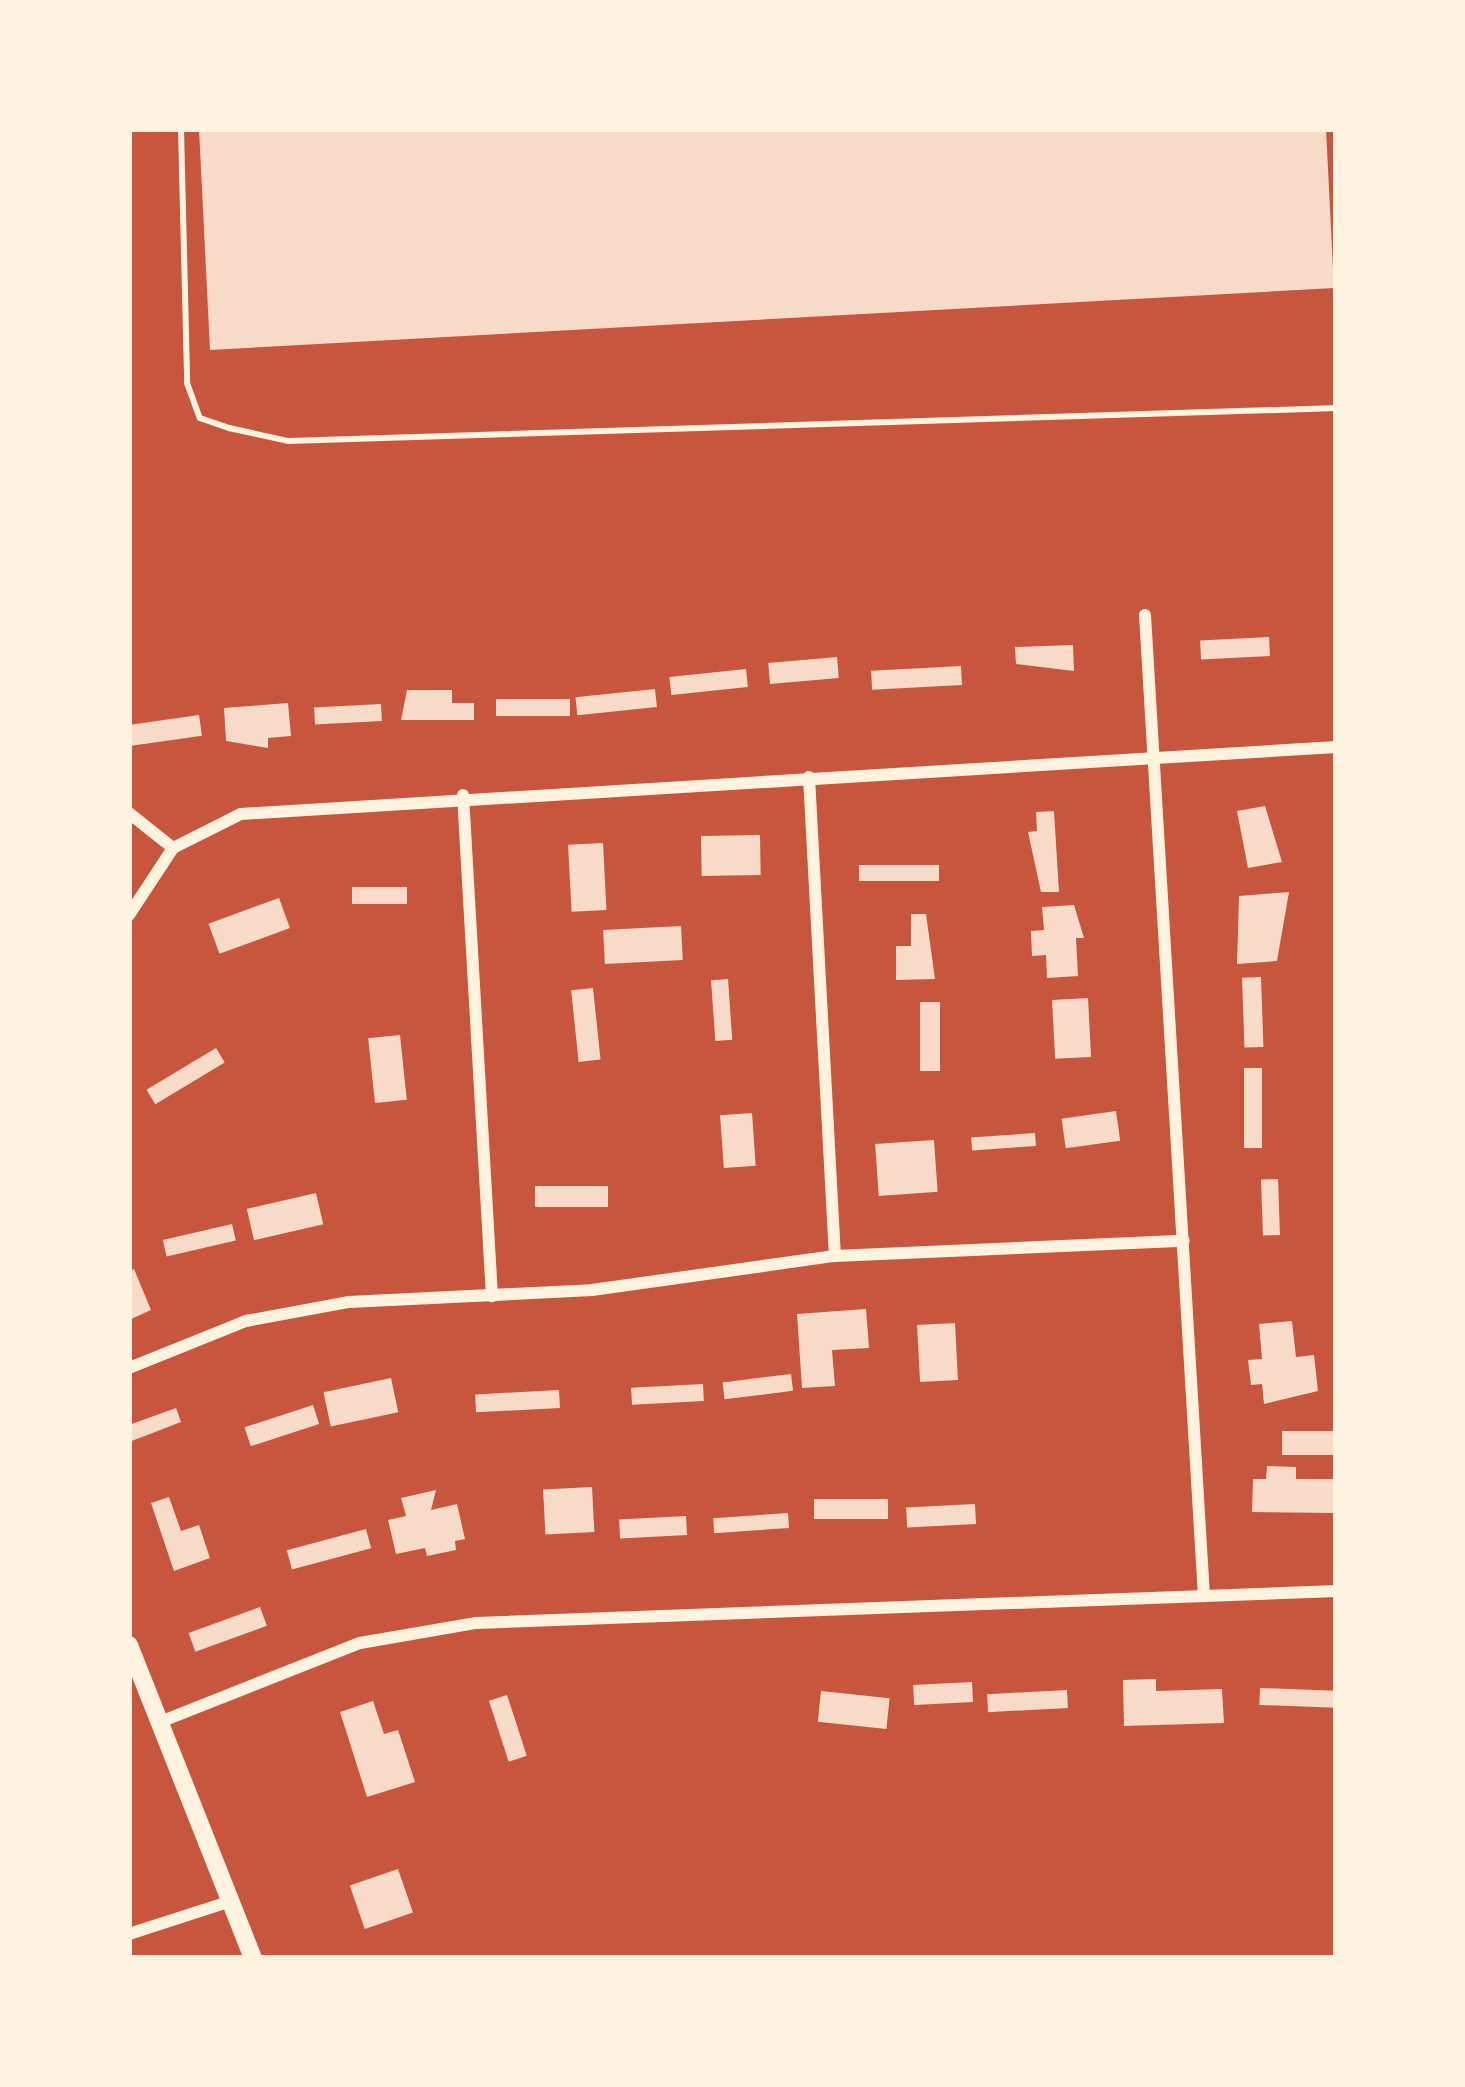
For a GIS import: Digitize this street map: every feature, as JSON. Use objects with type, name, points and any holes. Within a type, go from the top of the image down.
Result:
[{"type":"main road","points":[[129,1645],[253,1958]]},
{"type":"street","points":[[1145,615],[1204,1596]]},
{"type":"street","points":[[129,915],[173,848],[241,814],[463,795],[1336,747]]},
{"type":"street","points":[[809,777],[835,1256]]},
{"type":"street","points":[[463,795],[492,1296]]},
{"type":"street","points":[[129,813],[173,848]]},
{"type":"street","points":[[129,1368],[292,1310],[492,1296],[835,1256],[1184,1241]]},
{"type":"street","points":[[160,1722],[361,1643],[476,1623],[1336,1591]]},
{"type":"street","points":[[129,1934],[231,1901]]},
{"type":"lane","points":[[182,129],[187,383],[200,418],[229,428],[288,441],[1336,408]]},
{"type":"building","points":[[199,129],[1326,129],[1334,288],[210,350]]},
{"type":"building","points":[[1269,637],[1270,656],[1201,660],[1200,641]]},
{"type":"building","points":[[1073,645],[1074,671],[1016,664],[1015,647]]},
{"type":"building","points":[[837,657],[839,678],[770,684],[768,663]]},
{"type":"building","points":[[961,666],[962,685],[872,690],[871,671]]},
{"type":"building","points":[[746,669],[748,687],[671,695],[669,677]]},
{"type":"building","points":[[655,689],[657,707],[577,715],[575,697]]},
{"type":"building","points":[[407,690],[452,690],[452,703],[474,703],[474,720],[401,720]]},
{"type":"building","points":[[496,699],[570,699],[570,716],[496,716]]},
{"type":"building","points":[[288,703],[291,736],[268,738],[268,748],[226,741],[224,708]]},
{"type":"building","points":[[381,704],[382,721],[315,724],[314,708]]},
{"type":"building","points":[[199,715],[202,736],[132,746],[129,725]]},
{"type":"building","points":[[1265,806],[1282,862],[1248,868],[1237,811]]},
{"type":"building","points":[[1054,811],[1059,892],[1041,892],[1028,832],[1037,831],[1036,812]]},
{"type":"building","points":[[760,835],[761,875],[702,876],[701,836]]},
{"type":"building","points":[[603,843],[607,910],[572,912],[568,845]]},
{"type":"building","points":[[859,865],[939,865],[939,881],[859,881]]},
{"type":"building","points":[[352,887],[407,887],[407,904],[352,904]]},
{"type":"building","points":[[1289,892],[1277,961],[1237,964],[1239,896]]},
{"type":"building","points":[[279,898],[290,928],[219,954],[209,924]]},
{"type":"building","points":[[1074,905],[1084,938],[1076,938],[1078,976],[1047,978],[1046,955],[1032,956],[1031,931],[1044,930],[1042,907]]},
{"type":"building","points":[[911,914],[926,914],[935,979],[896,980],[896,946],[911,946]]},
{"type":"building","points":[[681,926],[683,960],[605,964],[603,930]]},
{"type":"building","points":[[1261,977],[1263,1047],[1244,1048],[1242,978]]},
{"type":"building","points":[[728,979],[732,1040],[715,1041],[711,980]]},
{"type":"building","points":[[593,988],[601,1060],[579,1062],[571,990]]},
{"type":"building","points":[[1088,998],[1091,1057],[1055,1059],[1052,1000]]},
{"type":"building","points":[[920,1002],[940,1002],[940,1071],[920,1071]]},
{"type":"building","points":[[400,1035],[407,1100],[375,1103],[368,1038]]},
{"type":"building","points":[[216,1048],[225,1063],[155,1104],[147,1090]]},
{"type":"building","points":[[1244,1068],[1262,1068],[1262,1148],[1244,1148]]},
{"type":"building","points":[[1116,1111],[1120,1141],[1066,1148],[1062,1119]]},
{"type":"building","points":[[752,1113],[756,1166],[724,1168],[720,1115]]},
{"type":"building","points":[[1035,1133],[1036,1146],[972,1150],[971,1137]]},
{"type":"building","points":[[934,1140],[938,1192],[879,1196],[875,1144]]},
{"type":"building","points":[[1278,1179],[1280,1235],[1263,1236],[1261,1180]]},
{"type":"building","points":[[535,1186],[608,1186],[608,1207],[535,1207]]},
{"type":"building","points":[[316,1193],[323,1224],[254,1240],[247,1209]]},
{"type":"building","points":[[232,1224],[236,1241],[167,1257],[163,1240]]},
{"type":"building","points":[[134,1269],[151,1310],[129,1320],[129,1271]]},
{"type":"building","points":[[866,1309],[869,1348],[832,1350],[835,1386],[802,1388],[797,1314]]},
{"type":"building","points":[[1292,1321],[1296,1357],[1314,1355],[1318,1391],[1264,1404],[1262,1384],[1251,1385],[1248,1360],[1262,1359],[1259,1324]]},
{"type":"building","points":[[955,1323],[958,1380],[920,1382],[917,1325]]},
{"type":"building","points":[[791,1374],[793,1391],[725,1399],[723,1382]]},
{"type":"building","points":[[391,1378],[398,1412],[331,1427],[324,1392]]},
{"type":"building","points":[[703,1384],[704,1401],[632,1405],[631,1388]]},
{"type":"building","points":[[559,1390],[560,1408],[476,1412],[475,1394]]},
{"type":"building","points":[[313,1405],[319,1424],[251,1446],[245,1427]]},
{"type":"building","points":[[176,1408],[181,1422],[129,1442],[129,1425]]},
{"type":"building","points":[[1282,1431],[1336,1431],[1336,1455],[1282,1455]]},
{"type":"building","points":[[1267,1466],[1296,1467],[1296,1479],[1333,1479],[1333,1513],[1252,1512],[1253,1479],[1266,1479]]},
{"type":"building","points":[[592,1487],[594,1532],[545,1535],[543,1490]]},
{"type":"building","points":[[436,1490],[431,1510],[457,1504],[465,1539],[455,1541],[456,1550],[427,1556],[425,1548],[396,1554],[388,1520],[406,1516],[401,1498]]},
{"type":"building","points":[[169,1497],[181,1531],[199,1525],[210,1558],[174,1571],[151,1503]]},
{"type":"building","points":[[814,1499],[888,1499],[888,1519],[814,1519]]},
{"type":"building","points":[[975,1504],[976,1524],[907,1528],[906,1508]]},
{"type":"building","points":[[788,1513],[789,1528],[714,1533],[713,1518]]},
{"type":"building","points":[[686,1516],[687,1535],[620,1538],[619,1520]]},
{"type":"building","points":[[366,1529],[371,1548],[292,1570],[287,1550]]},
{"type":"building","points":[[260,1607],[267,1626],[195,1652],[189,1633]]},
{"type":"building","points":[[1156,1679],[1156,1691],[1222,1689],[1224,1723],[1124,1726],[1123,1680]]},
{"type":"building","points":[[972,1682],[973,1702],[914,1705],[913,1685]]},
{"type":"building","points":[[1260,1688],[1336,1691],[1335,1708],[1259,1705]]},
{"type":"building","points":[[1067,1690],[1068,1708],[988,1712],[987,1694]]},
{"type":"building","points":[[821,1691],[890,1698],[886,1729],[818,1722]]},
{"type":"building","points":[[507,1695],[527,1756],[509,1762],[489,1701]]},
{"type":"building","points":[[373,1701],[384,1734],[398,1730],[415,1782],[367,1797],[340,1712]]},
{"type":"building","points":[[398,1869],[413,1912],[365,1929],[350,1886]]}]
